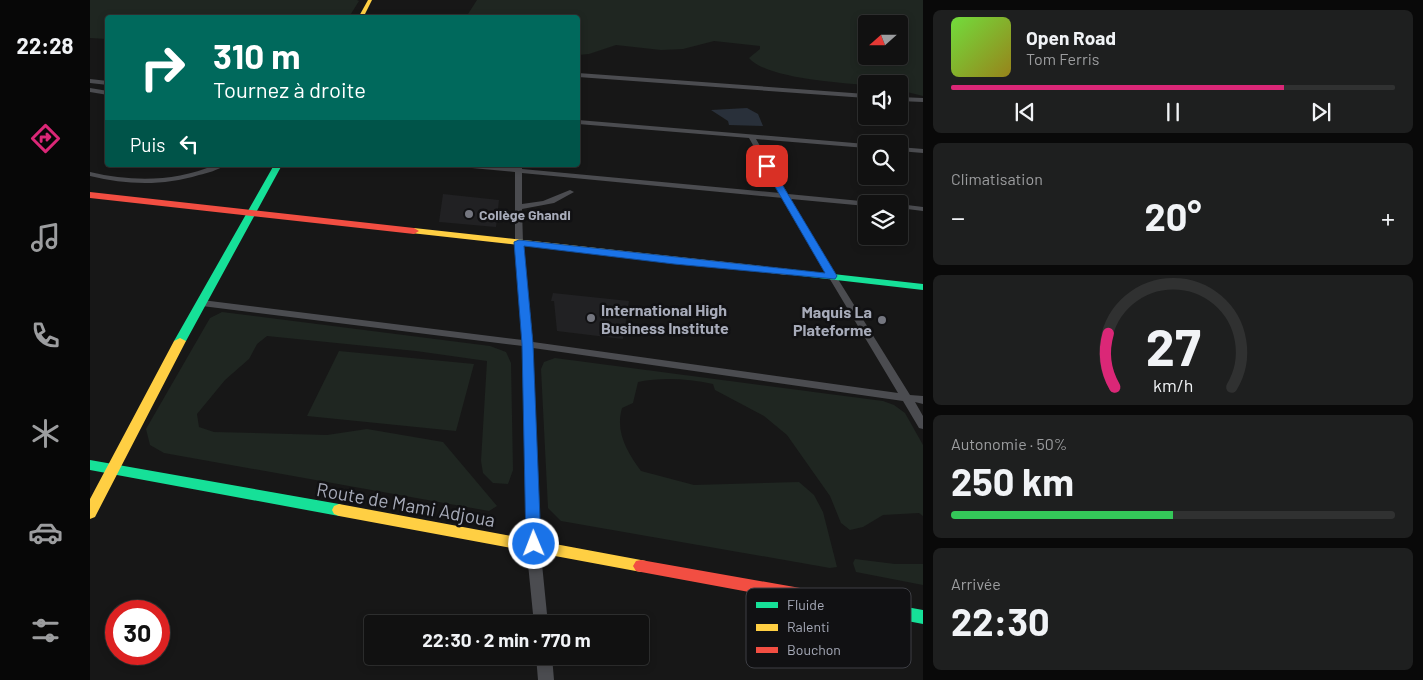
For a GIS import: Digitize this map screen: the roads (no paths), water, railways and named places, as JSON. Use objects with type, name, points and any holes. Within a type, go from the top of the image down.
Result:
[{"type":"street","points":[[362,15],[370,0]]},
{"type":"street","points":[[580,75],[858,95]]},
{"type":"street","points":[[90,81],[105,83]]},
{"type":"street","points":[[90,90],[105,92]]},
{"type":"street","points":[[908,99],[923,100]]},
{"type":"street","points":[[580,122],[858,145]]},
{"type":"street","points":[[751,136],[832,276],[923,425]]},
{"type":"street","points":[[908,150],[923,151]]},
{"type":"street","points":[[90,174],[149,182],[205,172],[216,167]]},
{"type":"street","points":[[90,513],[112,469],[277,167]]},
{"type":"street","points":[[499,167],[858,203]]},
{"type":"street","points":[[518,168],[519,242],[528,344],[534,544],[540,615]]},
{"type":"street","points":[[518,206],[543,205],[557,200],[570,192]]},
{"type":"street","points":[[90,195],[923,287]]},
{"type":"street","points":[[908,207],[923,209]]},
{"type":"street","points":[[202,303],[528,344],[923,400]]},
{"type":"street","name":"Route de Mami Adjoua","points":[[90,465],[768,588]]},
{"type":"street","points":[[545,665],[546,680]]},
{"type":"place","name":"Collège Ghandi","points":[[469,214]]},
{"type":"place","name":"International High Business Institute","points":[[591,318]]},
{"type":"place","name":"Maquis La Plateforme","points":[[882,320]]}]
